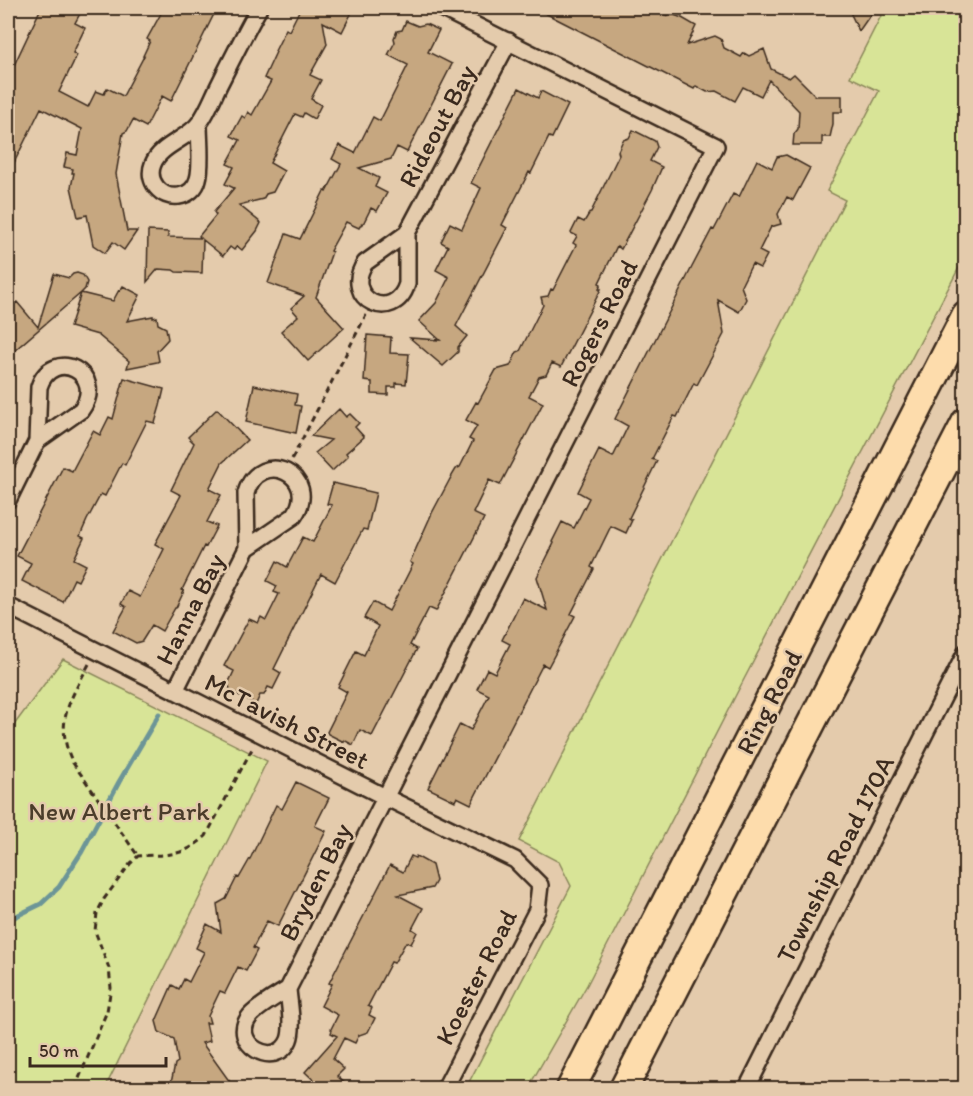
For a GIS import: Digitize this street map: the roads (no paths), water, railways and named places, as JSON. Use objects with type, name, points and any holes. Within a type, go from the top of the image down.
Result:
[{"type":"highway","name":"Ring Road","points":[[571,1089],[966,315]]},
{"type":"highway","name":"Ring Road","points":[[624,1089],[966,422]]},
{"type":"highway","points":[[551,1089],[777,686]]},
{"type":"highway","points":[[644,1089],[674,1029],[761,821]]},
{"type":"street","points":[[199,124],[199,171],[195,187],[181,196],[164,195],[153,182],[151,174],[156,158],[199,124],[259,8]]},
{"type":"street","name":"Rogers Road","points":[[385,798],[716,146],[441,8]]},
{"type":"street","name":"Rideout Bay","points":[[407,233],[405,292],[394,303],[379,305],[372,303],[361,292],[359,277],[361,270],[365,263],[407,233],[508,41]]},
{"type":"street","points":[[8,500],[37,441],[41,380],[46,373],[60,366],[76,369],[87,380],[89,396],[86,403],[81,410],[37,441]]},
{"type":"street","name":"Hanna Bay","points":[[175,691],[247,548],[246,493],[248,484],[260,472],[269,469],[286,471],[299,483],[302,501],[299,509],[294,516],[247,548]]},
{"type":"street","name":"McTavish Street","points":[[8,606],[385,798],[515,860],[540,885]]},
{"type":"street","name":"Township Road 170A","points":[[747,1089],[966,652]]},
{"type":"street","name":"Bryden Bay","points":[[288,989],[385,798]]},
{"type":"street","name":"Koester Road","points":[[445,1089],[537,910],[540,885]]},
{"type":"waterway","points":[[8,920],[41,904],[59,887],[81,853],[159,714]]},
{"type":"park label","name":"New Albert Park","points":[[119,811]]}]
